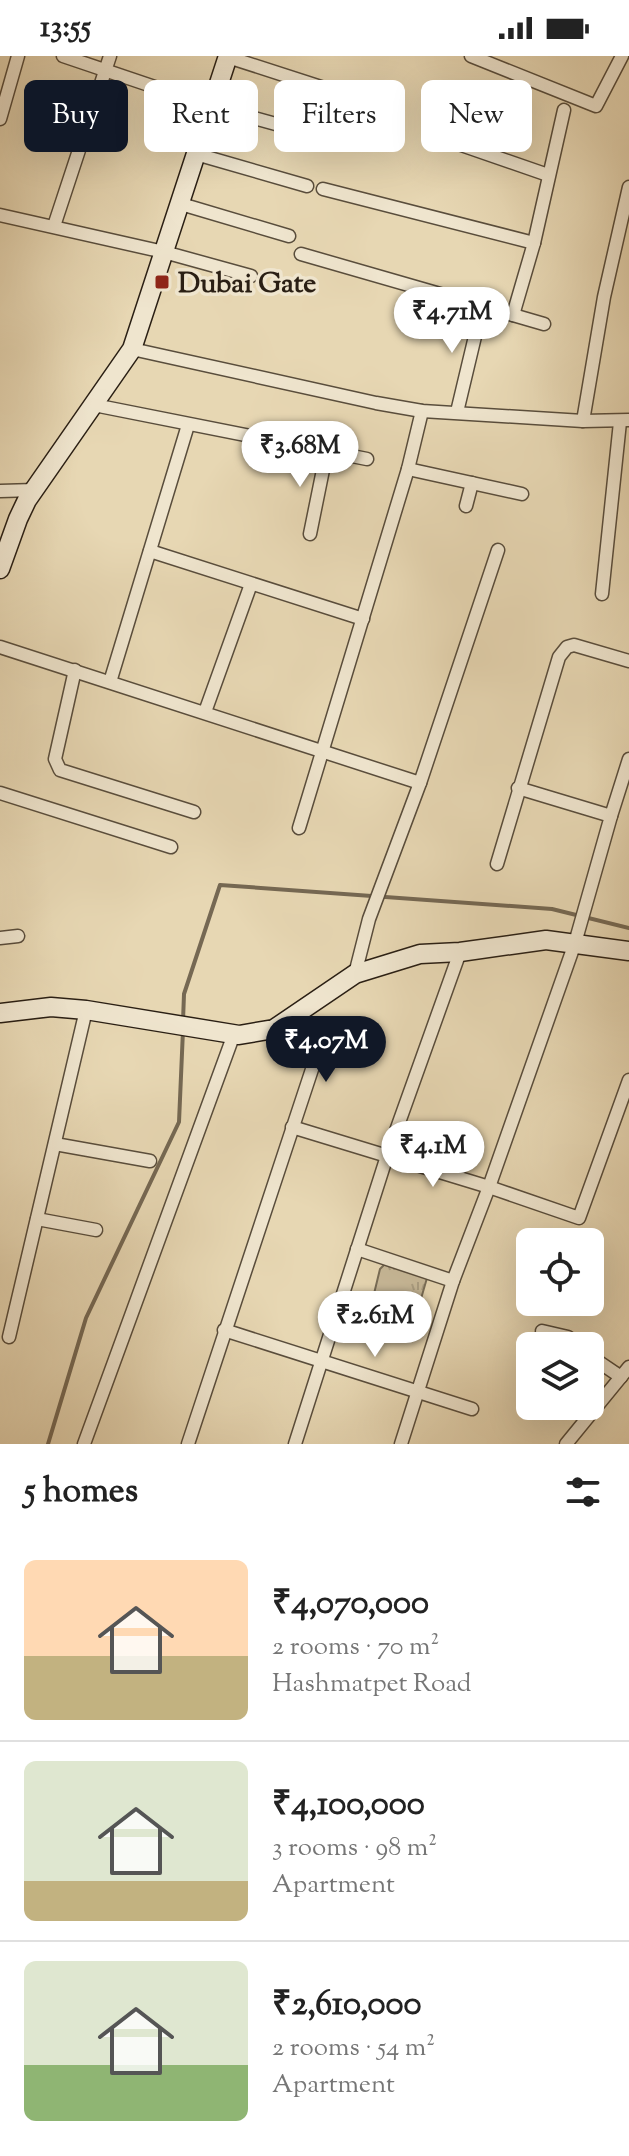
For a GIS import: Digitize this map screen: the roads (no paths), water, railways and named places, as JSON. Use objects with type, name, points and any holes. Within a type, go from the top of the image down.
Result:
[{"type":"main road","points":[[220,80],[228,56]]},
{"type":"main road","points":[[0,569],[18,519],[35,490],[132,349],[196,154]]},
{"type":"main road","points":[[0,1013],[51,1007],[225,1032],[274,1029],[355,974],[420,954],[460,952],[546,940],[629,951]]},
{"type":"street","points":[[0,119],[18,56]]},
{"type":"street","points":[[63,56],[144,82]]},
{"type":"street","points":[[54,226],[110,56]]},
{"type":"street","points":[[228,56],[301,80]]},
{"type":"street","points":[[471,56],[596,106],[622,56]]},
{"type":"street","points":[[513,315],[534,243],[564,110]]},
{"type":"street","points":[[481,152],[548,175]]},
{"type":"street","points":[[196,154],[307,186]]},
{"type":"street","points":[[583,421],[604,297],[629,187]]},
{"type":"street","points":[[323,189],[534,243]]},
{"type":"street","points":[[181,204],[289,236]]},
{"type":"street","points":[[0,215],[164,252],[251,276]]},
{"type":"street","points":[[301,254],[544,324]]},
{"type":"street","points":[[457,412],[482,307]]},
{"type":"street","points":[[132,349],[422,411],[624,421],[602,594]]},
{"type":"street","points":[[94,405],[367,459]]},
{"type":"street","points":[[299,828],[408,469],[422,411]]},
{"type":"street","points":[[110,682],[188,425]]},
{"type":"street","points":[[310,534],[327,450]]},
{"type":"street","points":[[408,469],[522,494]]},
{"type":"street","points":[[466,506],[472,483]]},
{"type":"street","points":[[0,491],[35,490]]},
{"type":"street","points":[[355,974],[369,919],[420,783],[498,550]]},
{"type":"street","points":[[150,551],[363,619]]},
{"type":"street","points":[[205,712],[251,584]]},
{"type":"street","points":[[497,864],[563,650],[574,645],[629,661]]},
{"type":"street","points":[[0,647],[420,783]]},
{"type":"street","points":[[75,670],[55,759],[60,770],[194,812]]},
{"type":"street","points":[[401,1444],[453,1281],[581,925],[629,759]]},
{"type":"street","points":[[518,788],[611,816]]},
{"type":"street","points":[[0,793],[171,847]]},
{"type":"street","points":[[0,938],[18,936]]},
{"type":"street","points":[[295,1444],[387,1156],[460,952]]},
{"type":"street","points":[[9,1337],[86,1010]]},
{"type":"street","points":[[188,1444],[325,1030]]},
{"type":"street","points":[[84,1444],[225,1032]]},
{"type":"street","points":[[292,1127],[579,1218],[629,1080]]},
{"type":"street","points":[[55,1144],[150,1161]]},
{"type":"street","points":[[37,1219],[96,1230]]},
{"type":"street","points":[[357,1249],[453,1281]]},
{"type":"street","points":[[224,1330],[472,1409]]},
{"type":"street","points":[[542,1331],[546,1332]]},
{"type":"street","points":[[566,1444],[625,1372],[604,1362]]},
{"type":"waterway","points":[[183,1021],[184,994],[220,885],[552,909],[629,928]]},
{"type":"waterway","points":[[48,1444],[86,1318],[179,1122],[183,1030]]},
{"type":"place","name":"Dubai Gate","points":[[162,282]]}]
